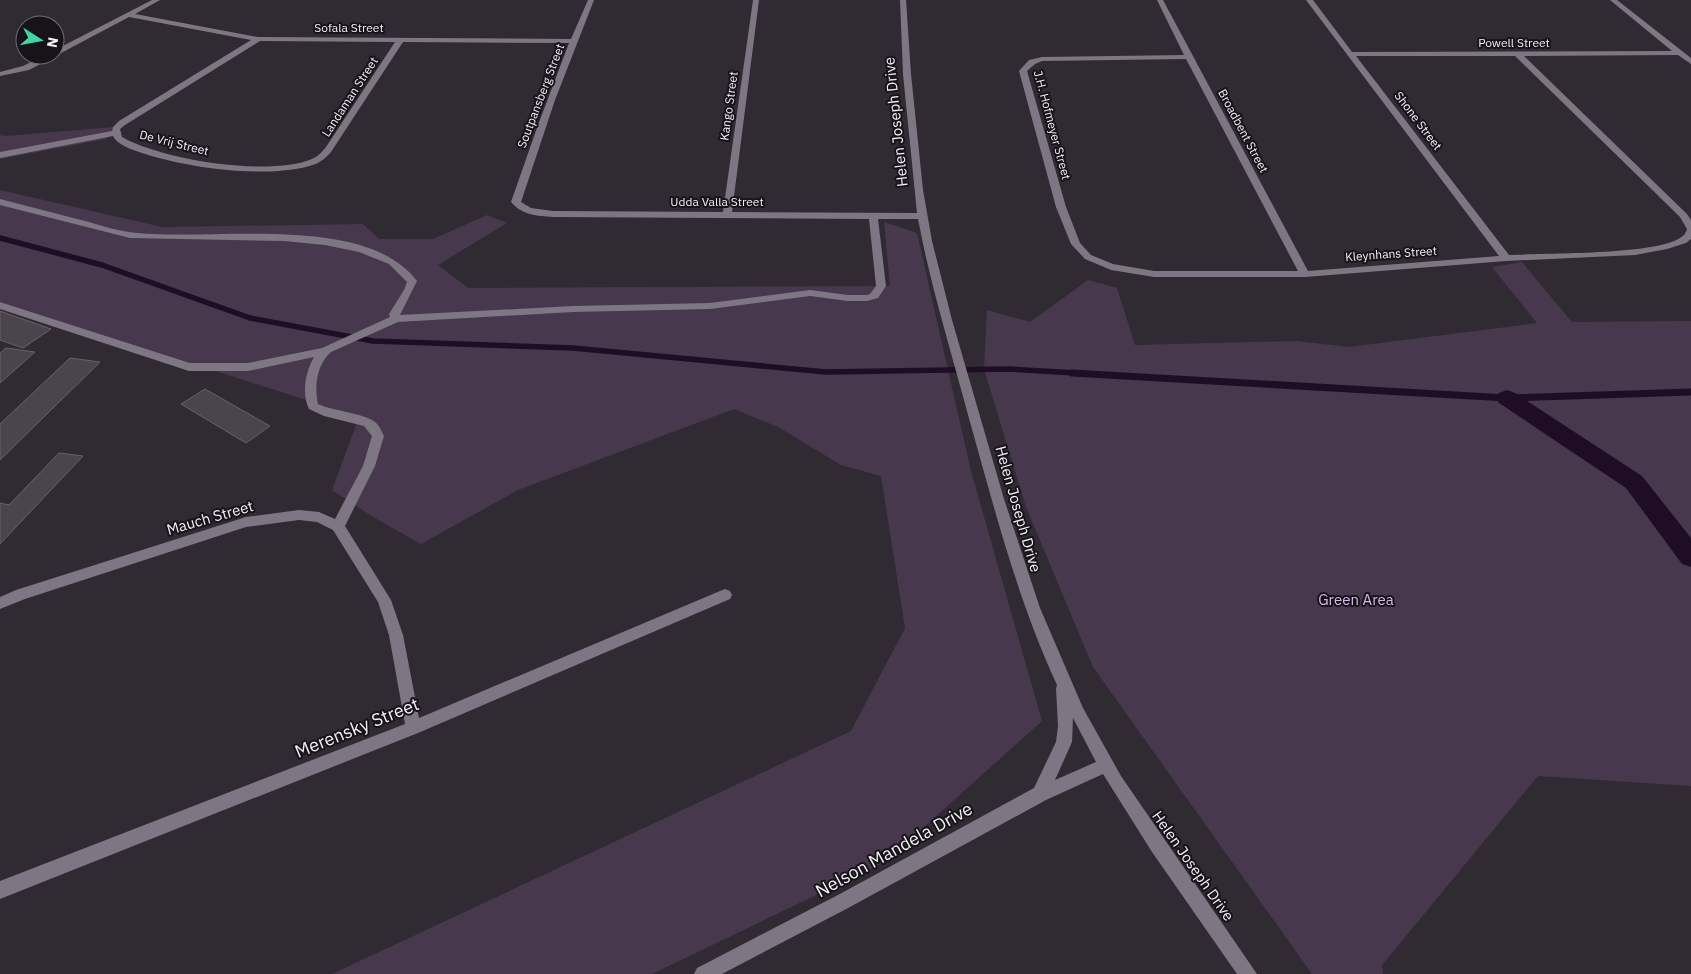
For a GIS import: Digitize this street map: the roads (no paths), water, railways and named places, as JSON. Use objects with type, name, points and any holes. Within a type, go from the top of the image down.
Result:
[{"type":"street","points":[[65,48],[157,0]]},
{"type":"street","name":"Soutpansberg Street","points":[[516,202],[530,157],[591,0]]},
{"type":"street","name":"Kango Street","points":[[727,215],[756,0]]},
{"type":"street","name":"Helen Joseph Drive","points":[[903,0],[904,56],[922,216],[942,300],[998,503],[1023,584],[1061,678],[1106,765],[1137,814],[1248,974]]},
{"type":"street","name":"Broadbent Street","points":[[1160,0],[1188,57],[1305,274]]},
{"type":"street","name":"Shone Street","points":[[1309,0],[1506,258]]},
{"type":"street","points":[[1613,0],[1691,62]]},
{"type":"street","name":"Sofala Street","points":[[127,15],[258,39],[574,41]]},
{"type":"street","name":"De Vrij Street","points":[[258,39],[122,123],[116,129],[116,132],[122,141],[138,149],[204,165],[278,168],[313,162]]},
{"type":"street","name":"Landaman Street","points":[[313,162],[322,156],[332,145],[401,39]]},
{"type":"street","name":"Powell Street","points":[[1350,54],[1678,53]]},
{"type":"street","name":"Kleynhans Street","points":[[1088,257],[1111,267],[1154,274],[1305,274],[1506,258],[1635,252],[1664,247],[1683,241],[1690,236],[1691,230],[1684,216],[1518,54]]},
{"type":"street","name":"J.H. Hofmeyer Street","points":[[1088,257],[1076,244],[1061,207],[1023,71],[1032,62],[1042,59],[1188,57]]},
{"type":"street","points":[[0,74],[32,65]]},
{"type":"street","points":[[0,155],[116,132]]},
{"type":"street","points":[[0,202],[134,236],[304,239],[358,249],[389,262],[406,273],[412,281],[409,290],[394,314],[396,319]]},
{"type":"street","name":"Udda Valla Street","points":[[516,202],[527,211],[553,214],[922,216]]},
{"type":"street","points":[[0,305],[188,367],[248,367],[324,351],[396,319],[574,309],[710,306],[810,293],[848,298],[867,298],[874,296],[881,286],[874,216]]},
{"type":"street","points":[[324,351],[315,366],[311,388],[313,406],[328,413],[368,423],[375,429],[378,436],[369,466],[338,526],[384,600],[396,635],[413,728]]},
{"type":"street","name":"Mauch Street","points":[[0,603],[21,594],[246,522],[299,515],[319,518],[338,526]]},
{"type":"street","name":"Merensky Street","points":[[0,890],[413,728],[725,595]]},
{"type":"street","points":[[1040,794],[1064,742],[1066,719],[1061,678]]},
{"type":"street","name":"Nelson Mandela Drive","points":[[702,974],[844,901],[1040,794],[1106,765]]},
{"type":"waterway","points":[[0,238],[102,265],[250,318],[373,341],[573,348],[826,372],[1009,369],[1093,374]]},
{"type":"waterway","points":[[1072,373],[1507,398],[1691,392]]},
{"type":"waterway","points":[[1507,398],[1634,482],[1691,557]]},
{"type":"park label","name":"Green Area","points":[[1356,600]]}]
